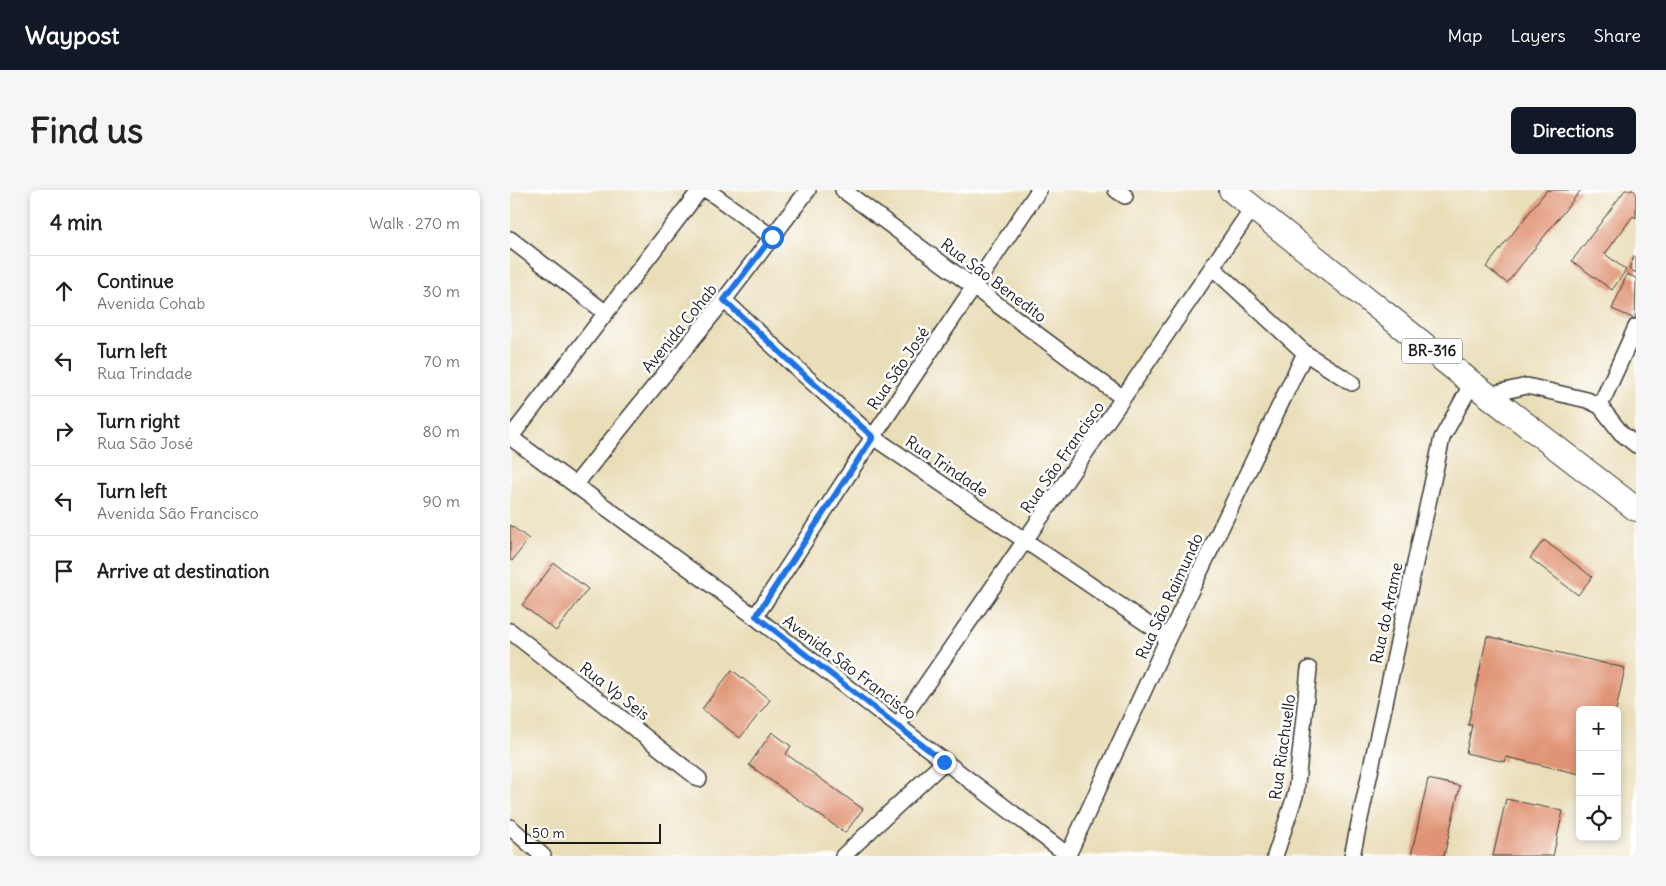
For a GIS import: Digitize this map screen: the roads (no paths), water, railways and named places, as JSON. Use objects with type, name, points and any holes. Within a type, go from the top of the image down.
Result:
[{"type":"highway","name":"BR-316","points":[[1230,190],[1480,389],[1636,509]]},
{"type":"street","points":[[510,437],[700,190]]},
{"type":"street","points":[[707,190],[772,237]]},
{"type":"street","name":"Avenida Cohab","points":[[575,485],[724,300],[808,190]]},
{"type":"street","name":"Rua São Benedito","points":[[843,190],[1124,398]]},
{"type":"street","name":"Rua São José","points":[[756,616],[873,437],[1039,190]]},
{"type":"street","name":"Rua São Francisco","points":[[898,725],[1124,398],[1252,207]]},
{"type":"street","points":[[510,240],[606,313]]},
{"type":"street","points":[[1212,267],[1305,352],[1352,383]]},
{"type":"street","name":"Rua Trindade","points":[[724,300],[873,437],[1168,638]]},
{"type":"street","points":[[1600,406],[1636,327]]},
{"type":"street","name":"Rua São Raimundo","points":[[1069,856],[1168,638],[1305,352]]},
{"type":"street","points":[[1480,389],[1527,386],[1587,400],[1600,406],[1620,433],[1636,445]]},
{"type":"street","name":"Rua do Arame","points":[[1352,856],[1442,438],[1480,389]]},
{"type":"street","name":"Avenida São Francisco","points":[[510,437],[756,616],[1069,856]]},
{"type":"street","name":"Rua Vp Seis","points":[[510,631],[699,779]]},
{"type":"street","name":"Rua Riachuello","points":[[1275,856],[1296,793],[1309,669]]},
{"type":"street","points":[[843,856],[944,762]]},
{"type":"street","points":[[510,827],[543,856]]}]
